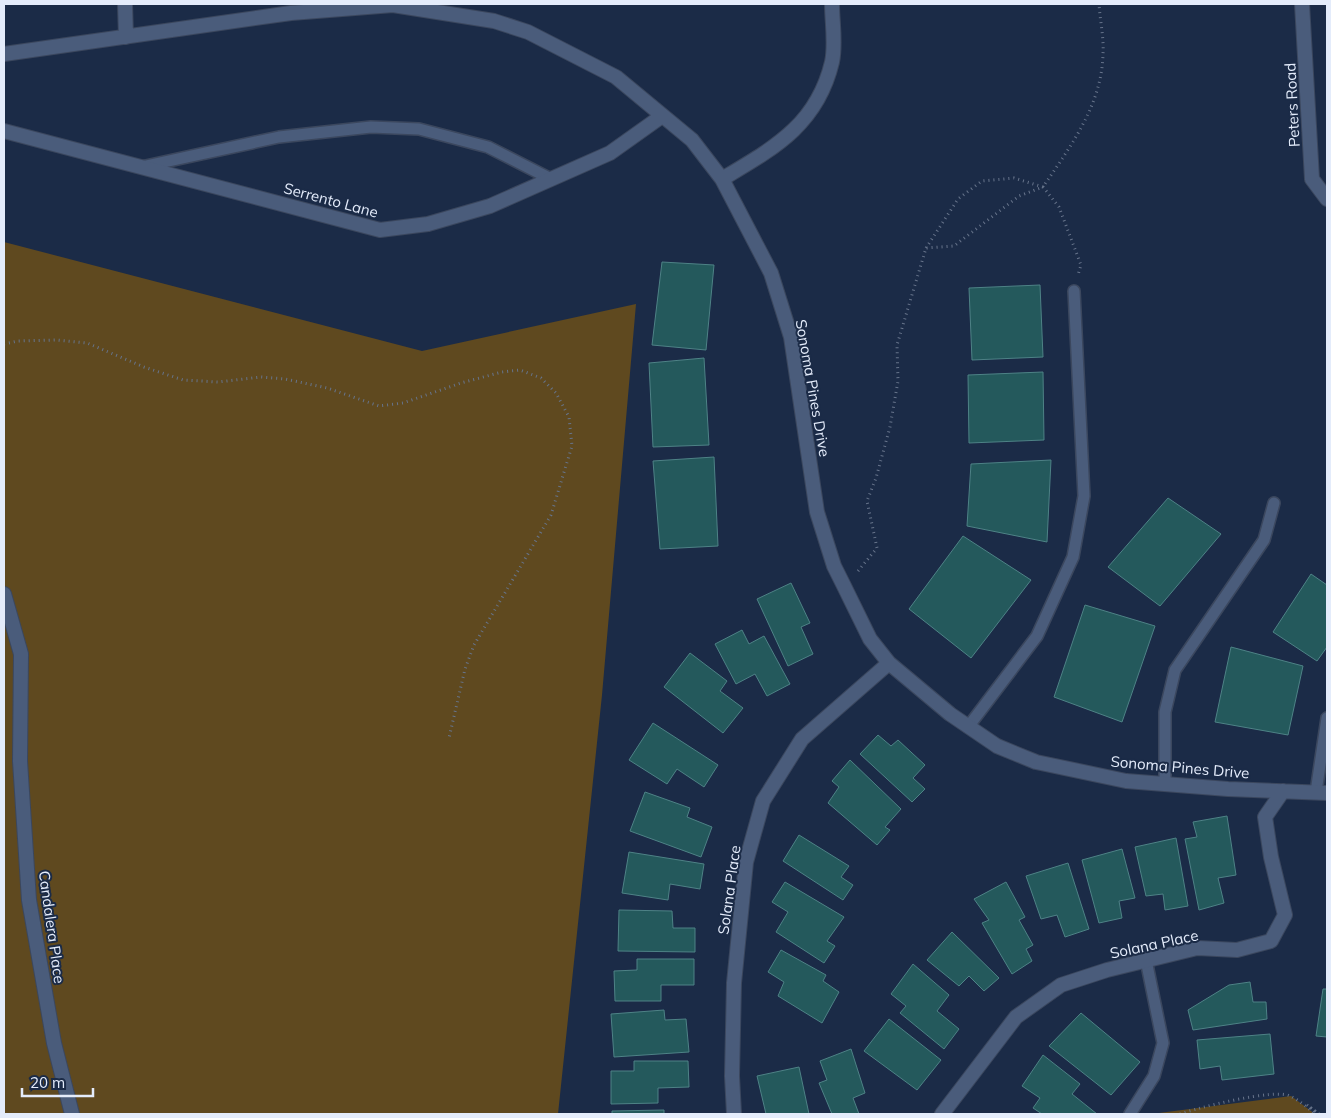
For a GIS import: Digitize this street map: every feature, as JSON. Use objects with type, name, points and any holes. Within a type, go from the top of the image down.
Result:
[{"type":"street","points":[[125,4],[126,37]]},
{"type":"street","points":[[722,179],[786,138],[821,97],[832,60],[832,4]]},
{"type":"street","name":"Peters Road","points":[[1302,4],[1312,179],[1327,199]]},
{"type":"street","name":"Sonoma Pines Drive","points":[[4,54],[291,13],[393,5],[494,21],[528,32],[616,77],[692,140],[722,179],[771,273],[791,337],[817,512],[834,566],[870,639],[889,663],[968,727],[997,746],[1036,762],[1126,781],[1322,793]]},
{"type":"street","name":"Serrento Lane","points":[[4,131],[380,230],[428,224],[490,206],[610,153],[662,116]]},
{"type":"street","name":"Candalera Place","points":[[4,594],[21,654],[20,761],[29,900],[54,1043],[72,1114]]},
{"type":"street","name":"Solana Place","points":[[734,1114],[732,1076],[734,983],[746,862],[763,801],[802,739],[889,663]]},
{"type":"street","name":"Solana Place","points":[[942,1114],[1016,1017],[1061,986],[1146,960],[1197,948],[1237,950],[1271,941],[1285,915],[1271,857],[1265,817],[1283,791]]},
{"type":"lane","points":[[140,167],[280,137],[371,127],[420,130],[488,147],[551,179]]},
{"type":"lane","points":[[968,727],[1037,636],[1073,557],[1084,496],[1074,290]]},
{"type":"lane","points":[[1165,784],[1166,712],[1175,670],[1264,540],[1274,503]]},
{"type":"lane","points":[[1322,793],[1327,718]]},
{"type":"lane","points":[[1130,1114],[1154,1076],[1163,1043],[1146,960]]},
{"type":"path","points":[[926,248],[954,246],[1019,196],[1043,187],[1083,127],[1097,87],[1103,55],[1098,4]]},
{"type":"path","points":[[844,586],[877,548],[867,501],[876,478],[890,427],[898,381],[897,346],[926,248],[958,199],[982,181],[1014,178],[1043,187],[1059,207],[1081,265],[1074,290]]},
{"type":"path","points":[[4,344],[18,340],[56,340],[87,343],[144,367],[183,380],[218,382],[261,377],[285,379],[327,388],[379,406],[403,403],[461,382],[502,372],[520,370],[541,378],[556,393],[569,417],[572,446],[551,514],[474,645],[465,669],[449,738]]},
{"type":"path","points":[[1180,1114],[1261,1095],[1278,1094],[1291,1096],[1318,1114]]},
{"type":"shaded area","points":[[4,242],[422,351],[636,304],[602,695],[558,1114],[4,1114]]},
{"type":"shaded area","points":[[1291,1096],[1315,1114],[1151,1114]]},
{"type":"building","points":[[662,262],[714,265],[706,350],[652,345]]},
{"type":"building","points":[[1040,285],[1043,357],[972,360],[969,288]]},
{"type":"building","points":[[704,358],[709,445],[653,447],[649,363]]},
{"type":"building","points":[[1043,372],[1044,440],[969,443],[968,375]]},
{"type":"building","points":[[714,457],[718,546],[660,549],[653,461]]},
{"type":"building","points":[[1051,460],[1047,542],[967,526],[971,464]]},
{"type":"building","points":[[1168,498],[1221,534],[1160,606],[1108,567]]},
{"type":"building","points":[[963,536],[1031,580],[971,658],[909,609]]},
{"type":"building","points":[[1311,574],[1327,585],[1327,647],[1317,661],[1273,632]]},
{"type":"building","points":[[791,583],[810,623],[801,627],[813,654],[788,666],[757,599]]},
{"type":"building","points":[[1085,605],[1155,626],[1122,722],[1054,697]]},
{"type":"building","points":[[742,630],[749,644],[764,636],[790,684],[767,696],[755,674],[736,684],[715,644]]},
{"type":"building","points":[[1231,647],[1303,666],[1288,735],[1215,722]]},
{"type":"building","points":[[690,653],[727,681],[720,691],[743,708],[723,733],[664,687]]},
{"type":"building","points":[[653,723],[718,765],[704,787],[677,769],[667,784],[629,760]]},
{"type":"building","points":[[878,735],[891,746],[898,740],[925,765],[913,778],[925,789],[912,802],[860,754]]},
{"type":"building","points":[[850,760],[901,809],[885,827],[890,830],[877,845],[828,803],[839,787],[832,781]]},
{"type":"building","points":[[645,792],[690,808],[687,817],[712,827],[701,857],[630,831]]},
{"type":"building","points":[[1227,816],[1236,875],[1218,878],[1224,903],[1199,910],[1185,839],[1197,837],[1193,822]]},
{"type":"building","points":[[799,835],[849,866],[841,877],[853,885],[843,900],[783,861]]},
{"type":"building","points":[[1176,838],[1188,906],[1165,910],[1163,894],[1146,896],[1135,847]]},
{"type":"building","points":[[1122,849],[1135,898],[1119,901],[1122,918],[1099,923],[1082,860]]},
{"type":"building","points":[[629,852],[704,864],[700,889],[670,884],[668,900],[622,893]]},
{"type":"building","points":[[1068,863],[1089,929],[1065,937],[1057,915],[1041,919],[1026,876]]},
{"type":"building","points":[[785,882],[844,917],[827,941],[835,946],[824,963],[776,932],[788,912],[772,902]]},
{"type":"building","points":[[1006,882],[1025,917],[1019,920],[1033,945],[1026,949],[1032,961],[1012,974],[982,923],[989,920],[974,899]]},
{"type":"building","points":[[619,910],[672,911],[673,928],[695,928],[695,952],[618,951]]},
{"type":"building","points":[[952,932],[999,978],[984,991],[969,976],[959,986],[927,960]]},
{"type":"building","points":[[781,950],[826,975],[823,981],[839,992],[822,1023],[778,996],[784,982],[768,972]]},
{"type":"building","points":[[637,959],[694,959],[694,985],[661,985],[661,1001],[615,1001],[614,971],[637,970]]},
{"type":"building","points":[[913,964],[949,995],[937,1011],[959,1029],[944,1049],[900,1013],[906,1006],[891,994]]},
{"type":"building","points":[[1250,982],[1253,1002],[1266,1002],[1267,1019],[1193,1030],[1188,1010],[1229,985]]},
{"type":"building","points":[[1323,989],[1327,989],[1327,1037],[1316,1036]]},
{"type":"building","points":[[664,1010],[665,1020],[686,1019],[689,1052],[614,1057],[611,1014]]},
{"type":"building","points":[[1081,1013],[1140,1062],[1111,1095],[1049,1046]]},
{"type":"building","points":[[889,1019],[941,1060],[917,1090],[864,1051]]},
{"type":"building","points":[[1270,1034],[1274,1074],[1222,1080],[1220,1066],[1200,1069],[1197,1040]]},
{"type":"building","points":[[851,1049],[865,1093],[853,1098],[859,1114],[832,1114],[819,1083],[827,1080],[820,1061]]},
{"type":"building","points":[[1043,1055],[1080,1084],[1072,1094],[1097,1114],[1042,1114],[1033,1108],[1040,1098],[1022,1086]]},
{"type":"building","points":[[634,1061],[688,1061],[689,1087],[658,1088],[658,1103],[611,1104],[611,1071],[634,1071]]},
{"type":"building","points":[[799,1067],[809,1114],[766,1114],[757,1076]]},
{"type":"building","points":[[664,1110],[664,1114],[612,1114],[612,1111]]}]
